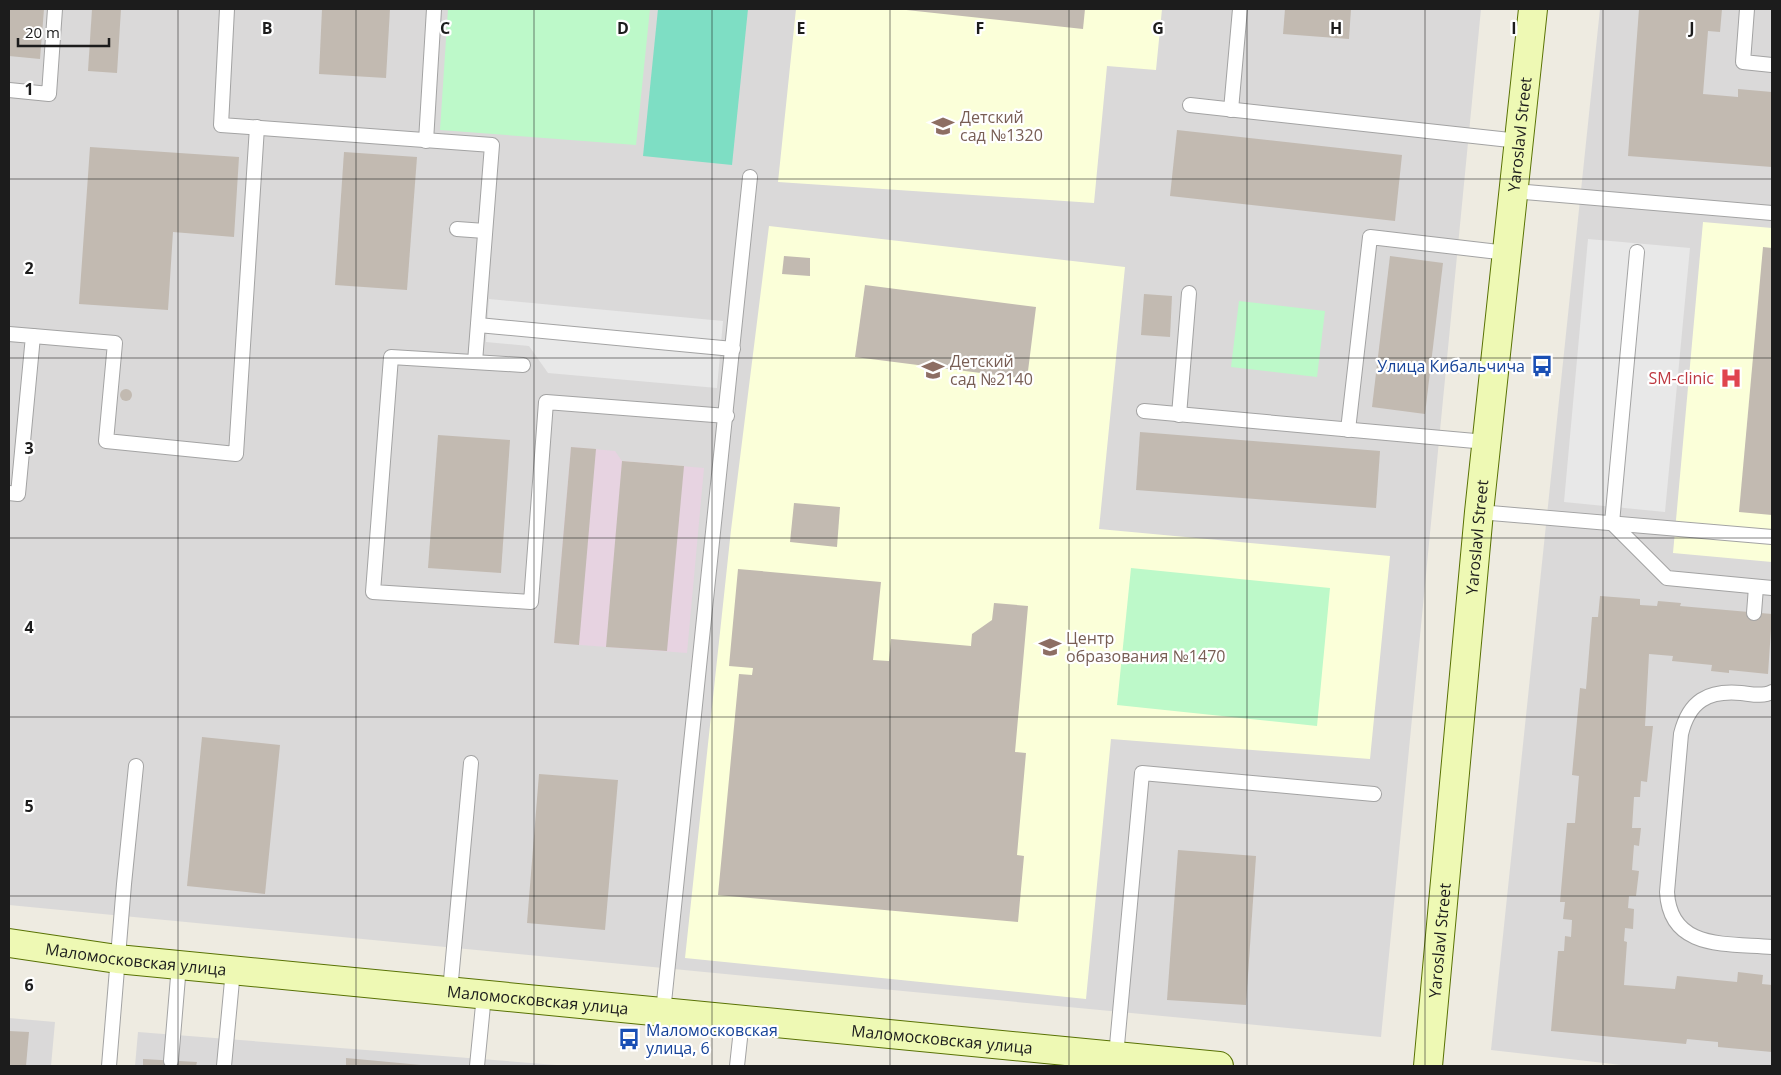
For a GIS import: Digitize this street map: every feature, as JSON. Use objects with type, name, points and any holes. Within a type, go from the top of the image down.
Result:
[{"type":"street","name":"Yaroslavl Street","points":[[1428,1066],[1479,512],[1533,9]]},
{"type":"street","name":"Маломосковская улица","points":[[9,943],[117,959],[1219,1066]]},
{"type":"lane","points":[[9,90],[49,94],[55,9]]},
{"type":"lane","points":[[228,9],[221,125],[492,145],[475,362]]},
{"type":"lane","points":[[426,141],[434,9]]},
{"type":"lane","points":[[1231,110],[1240,9]]},
{"type":"lane","points":[[1747,9],[1743,62],[1772,65]]},
{"type":"lane","points":[[1190,105],[1519,141]]},
{"type":"lane","points":[[9,334],[115,343],[106,441],[236,454],[257,128]]},
{"type":"lane","points":[[662,1012],[727,416],[750,177]]},
{"type":"lane","points":[[1514,191],[1772,213]]},
{"type":"lane","points":[[457,229],[485,231]]},
{"type":"lane","points":[[1348,430],[1370,237],[1507,253]]},
{"type":"lane","points":[[1612,523],[1637,252]]},
{"type":"lane","points":[[1179,415],[1189,293]]},
{"type":"lane","points":[[478,325],[733,349]]},
{"type":"lane","points":[[9,493],[18,494],[33,336]]},
{"type":"lane","points":[[523,365],[391,357],[373,592],[531,602],[546,402],[727,416]]},
{"type":"lane","points":[[1144,411],[1486,442]]},
{"type":"lane","points":[[1479,512],[1772,537]]},
{"type":"lane","points":[[1612,523],[1667,578],[1772,588]]},
{"type":"lane","points":[[1754,613],[1756,586]]},
{"type":"lane","points":[[1772,692],[1759,695],[1716,693],[1703,698],[1692,708],[1684,720],[1681,734],[1667,892],[1668,906],[1673,920],[1682,930],[1694,938],[1772,947]]},
{"type":"lane","points":[[450,992],[471,763]]},
{"type":"lane","points":[[108,1066],[136,766]]},
{"type":"lane","points":[[1116,1056],[1142,773],[1374,794]]},
{"type":"lane","points":[[171,1061],[179,965]]},
{"type":"lane","points":[[224,1066],[233,970]]},
{"type":"lane","points":[[477,1066],[484,994]]},
{"type":"lane","points":[[737,1066],[742,1020]]},
{"type":"shaded area","points":[[9,9],[1481,9],[1381,1037],[9,905]],"holes":[[[622,461],[684,466],[687,653]]]},
{"type":"shaded area","name":"Детский сад №1320","points":[[796,9],[1162,9],[1156,70],[1107,66],[1094,203],[778,182]]},
{"type":"shaded area","points":[[1600,9],[1772,9],[1772,1066],[1630,1066],[1491,1050]]},
{"type":"shaded area","name":"SM-clinic","points":[[1703,222],[1772,228],[1772,562],[1673,553]]},
{"type":"shaded area","name":"Центр образования №1470","points":[[769,226],[1125,267],[1099,529],[1390,556],[1370,759],[1111,739],[1086,999],[685,958],[731,530]]},
{"type":"shaded area","points":[[1588,239],[1690,248],[1665,512],[1564,502]]},
{"type":"shaded area","points":[[489,299],[723,321],[717,388],[548,373],[529,346],[486,342]]},
{"type":"shaded area","points":[[571,447],[615,451],[622,461],[704,468],[687,653],[554,643]]},
{"type":"shaded area","points":[[9,1018],[55,1022],[51,1066],[9,1066]]},
{"type":"shaded area","points":[[138,1032],[569,1066],[135,1066]]},
{"type":"green space","points":[[448,9],[650,9],[636,145],[440,130]]},
{"type":"green space","points":[[658,9],[748,9],[732,165],[643,156]]},
{"type":"green space","points":[[1239,301],[1325,311],[1317,377],[1231,367]]},
{"type":"green space","points":[[1131,568],[1330,588],[1317,726],[1117,705]]},
{"type":"building","points":[[9,9],[44,9],[40,59],[9,56]]},
{"type":"building","points":[[92,9],[121,9],[117,73],[88,71]]},
{"type":"building","points":[[322,9],[390,9],[386,78],[319,74]]},
{"type":"building","points":[[897,9],[1085,9],[1083,29]]},
{"type":"building","points":[[1285,9],[1351,9],[1349,39],[1283,34]]},
{"type":"building","points":[[1639,9],[1722,9],[1720,32],[1708,31],[1703,94],[1738,97],[1738,89],[1772,92],[1772,167],[1628,156]]},
{"type":"building","points":[[1177,130],[1402,155],[1395,221],[1170,196]]},
{"type":"building","points":[[90,147],[239,157],[234,237],[173,232],[168,310],[79,304]]},
{"type":"building","points":[[344,152],[417,157],[407,290],[335,285]]},
{"type":"building","points":[[1763,247],[1772,248],[1772,515],[1739,512]]},
{"type":"building","points":[[784,256],[810,258],[810,276],[782,274]]},
{"type":"building","points":[[1390,256],[1443,263],[1425,414],[1372,407]]},
{"type":"building","points":[[865,285],[1036,307],[1027,379],[855,357]]},
{"type":"building","points":[[1144,294],[1172,296],[1170,337],[1141,335]]},
{"type":"building","points":[[126,389],[132,395],[126,401],[120,395]]},
{"type":"building","points":[[1140,432],[1380,451],[1376,508],[1136,490]]},
{"type":"building","points":[[438,435],[510,440],[501,573],[428,568]]},
{"type":"building","points":[[571,447],[596,449],[579,645],[554,643]]},
{"type":"building","points":[[622,461],[684,466],[667,651],[606,647]]},
{"type":"building","points":[[794,503],[840,507],[837,547],[790,542]]},
{"type":"building","points":[[738,569],[881,582],[873,660],[889,661],[891,639],[971,646],[972,634],[992,620],[994,603],[1028,606],[1015,752],[1026,753],[1017,855],[1024,856],[1018,922],[718,895],[739,674],[752,675],[753,668],[729,666]]},
{"type":"building","points":[[1600,596],[1640,599],[1640,605],[1657,606],[1658,601],[1681,603],[1680,606],[1772,614],[1768,674],[1729,670],[1729,673],[1711,671],[1712,665],[1672,661],[1673,656],[1649,654],[1645,726],[1653,726],[1647,782],[1641,781],[1640,797],[1634,797],[1632,828],[1641,828],[1639,846],[1634,845],[1632,870],[1639,871],[1636,896],[1629,896],[1628,908],[1634,909],[1633,929],[1625,928],[1624,941],[1627,942],[1624,985],[1675,989],[1677,976],[1737,982],[1738,972],[1763,975],[1762,984],[1772,985],[1772,1052],[1718,1047],[1718,1042],[1687,1039],[1686,1044],[1551,1031],[1558,951],[1564,951],[1565,936],[1571,937],[1572,920],[1563,919],[1565,902],[1560,902],[1567,823],[1575,823],[1579,776],[1572,775],[1580,688],[1586,689],[1592,617],[1598,617]]},
{"type":"building","points":[[202,737],[280,745],[265,894],[187,886]]},
{"type":"building","points":[[539,774],[618,780],[605,930],[527,923]]},
{"type":"building","points":[[1178,850],[1256,856],[1246,1005],[1167,1000]]},
{"type":"building","points":[[9,1031],[29,1032],[26,1066],[9,1066]]},
{"type":"building","points":[[346,1058],[421,1065],[421,1066],[346,1066]]},
{"type":"building","points":[[143,1059],[197,1062],[196,1066],[143,1066]]},
{"type":"place","name":"Детский сад №1320","points":[[943,126]]},
{"type":"place","name":"Улица Кибальчича","points":[[1542,366]]},
{"type":"place","name":"Детский сад №2140","points":[[933,370]]},
{"type":"place","name":"SM-clinic","points":[[1731,378]]},
{"type":"place","name":"Центр образования №1470","points":[[1050,647]]},
{"type":"place","name":"Маломосковская улица, 6","points":[[629,1039]]}]
